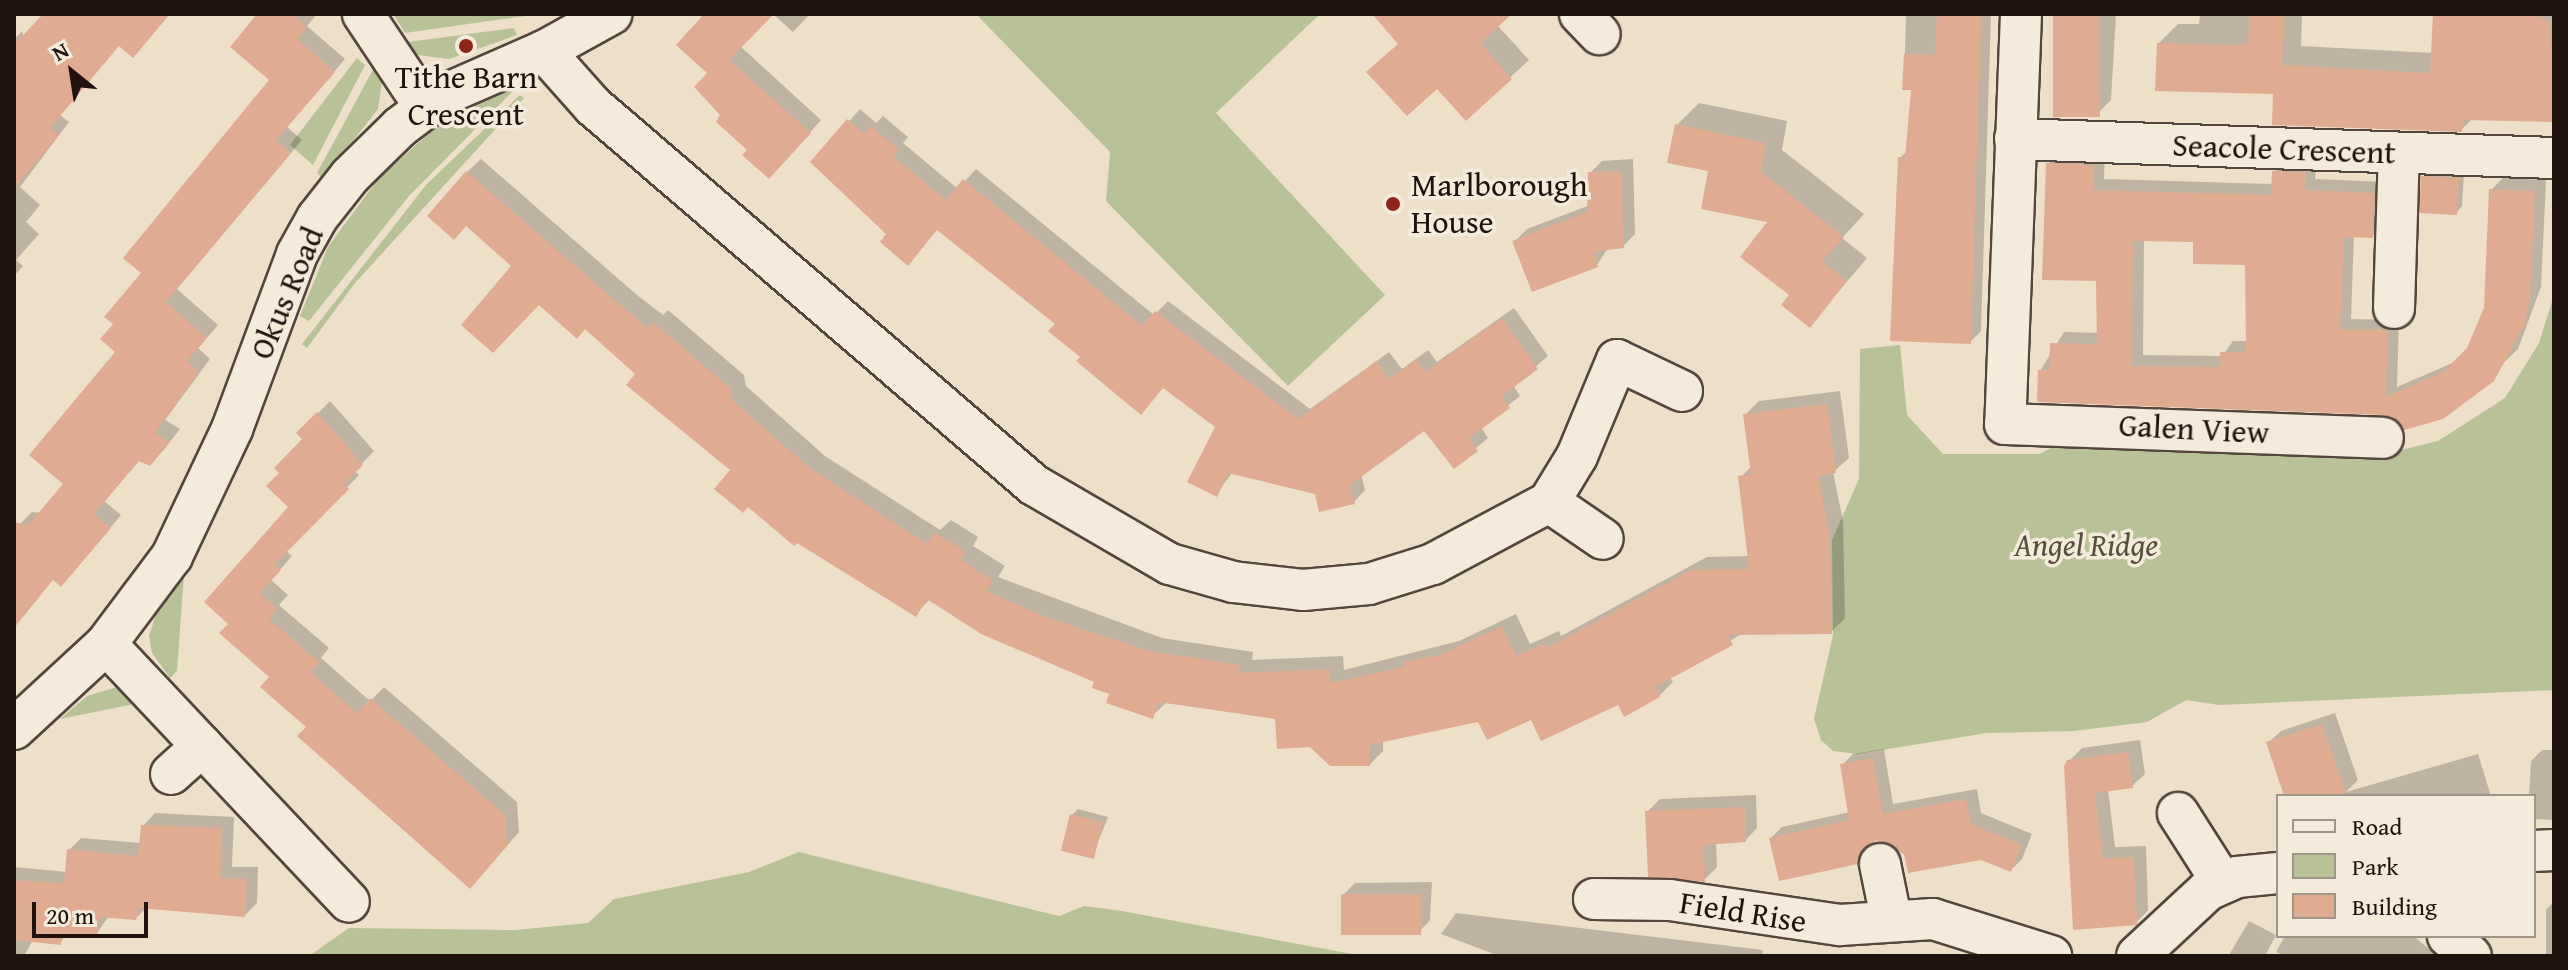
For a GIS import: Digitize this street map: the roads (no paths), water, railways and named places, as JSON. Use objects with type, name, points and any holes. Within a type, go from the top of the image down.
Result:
[{"type":"street","points":[[363,14],[425,107]]},
{"type":"street","name":"Okus Road","points":[[14,729],[106,644],[172,556],[232,429],[284,286],[317,218],[350,176],[425,107],[544,51],[611,14]]},
{"type":"street","points":[[2015,139],[2021,14]]},
{"type":"street","points":[[544,51],[593,106],[1034,485],[1170,564],[1233,582],[1303,590],[1369,584],[1478,544],[1549,502],[1577,456],[1617,360],[1682,391]]},
{"type":"street","name":"Seacole Crescent","points":[[2015,139],[2554,158]]},
{"type":"street","name":"Galen View","points":[[2015,139],[2005,424],[2383,438]]},
{"type":"street","points":[[2394,308],[2399,153]]},
{"type":"street","points":[[1549,502],[1603,539]]},
{"type":"street","points":[[106,644],[349,902]]},
{"type":"street","points":[[171,774],[202,746]]},
{"type":"street","points":[[2178,813],[2222,882]]},
{"type":"street","points":[[1880,864],[1891,918]]},
{"type":"street","points":[[2137,956],[2222,882],[2276,873]]},
{"type":"street","name":"Field Rise","points":[[1594,899],[1670,900],[1840,925],[1891,918],[1933,919],[2051,956]]},
{"type":"street","points":[[2450,938],[2471,956]]},
{"type":"place","name":"Tithe Barn Crescent","points":[[466,46]]},
{"type":"place","name":"Marlborough House","points":[[1393,204]]},
{"type":"park label","name":"Angel Ridge","points":[[2086,545]]}]
